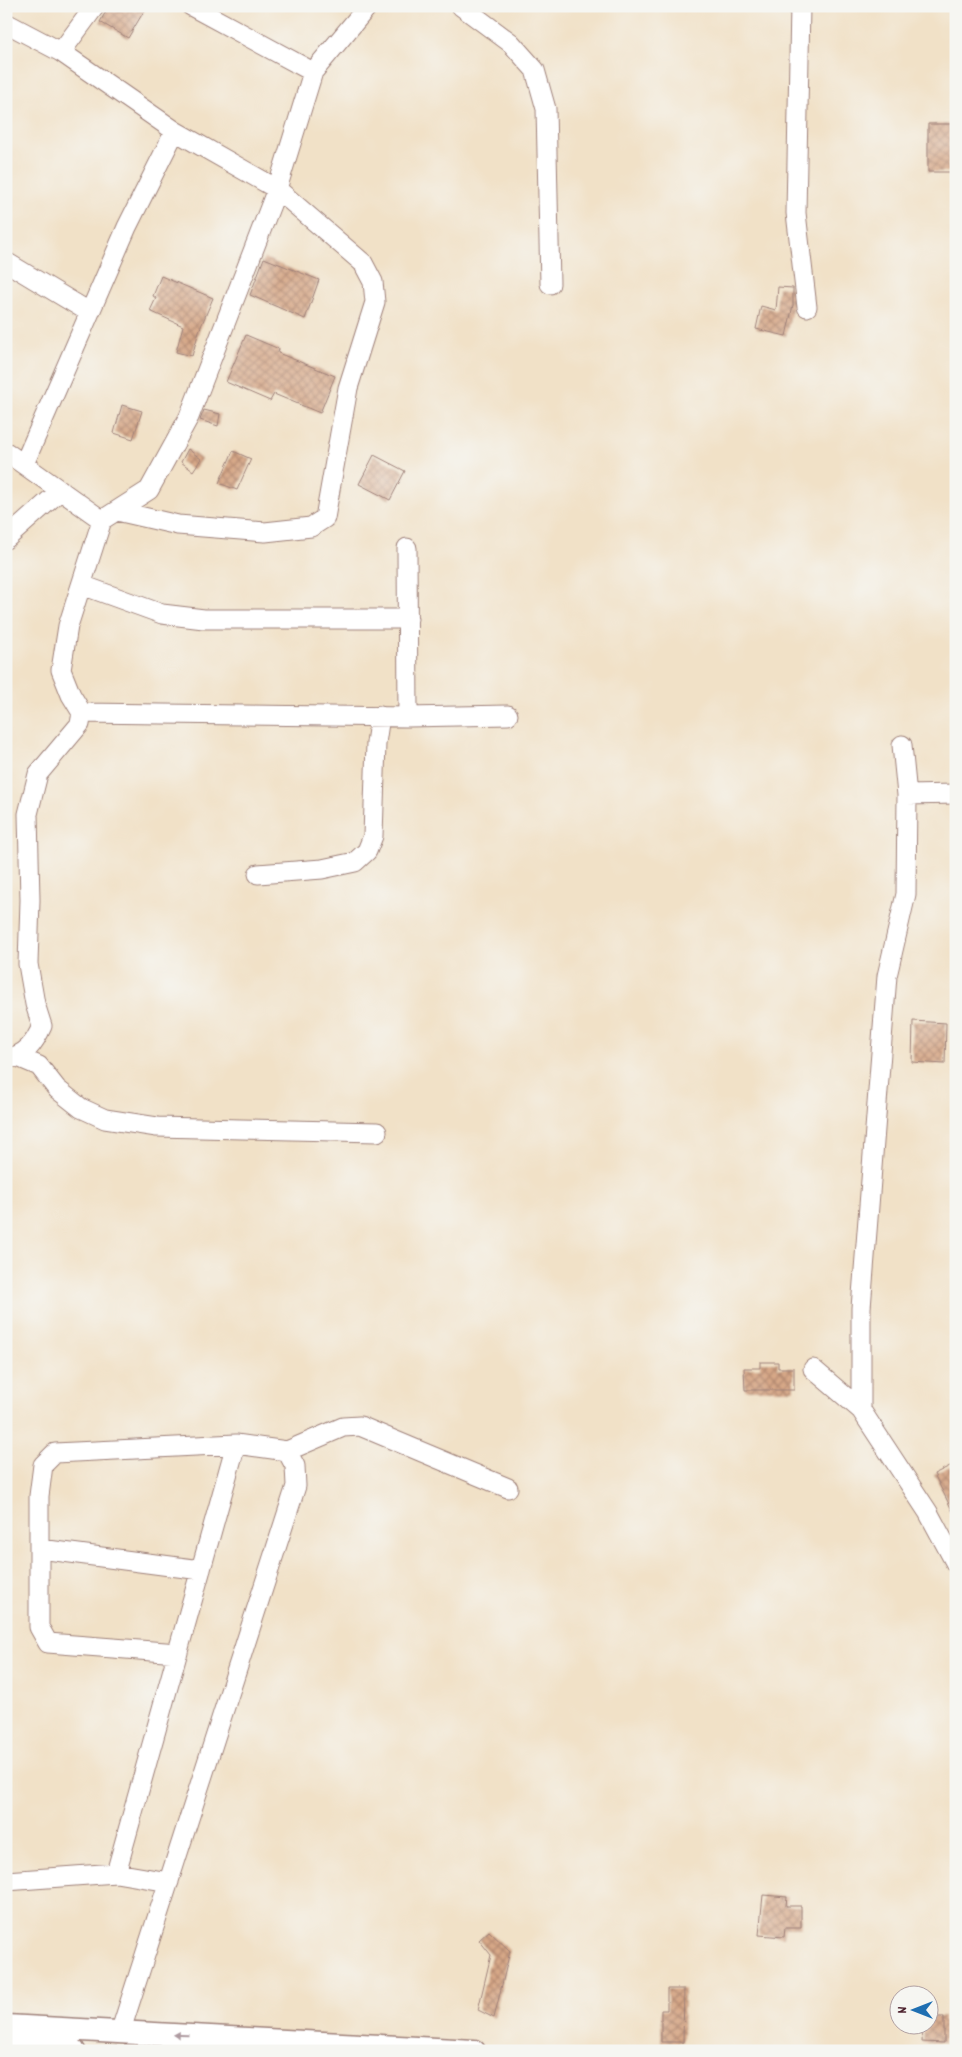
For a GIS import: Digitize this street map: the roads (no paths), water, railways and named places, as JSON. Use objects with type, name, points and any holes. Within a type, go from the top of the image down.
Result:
[{"type":"street","points":[[61,52],[95,6]]},
{"type":"street","points":[[191,6],[313,72]]},
{"type":"street","points":[[12,1058],[34,1044],[42,1026],[34,1004],[28,964],[30,900],[28,814],[38,774],[80,724],[82,713],[61,670],[68,626],[82,585],[110,516],[149,490],[188,416],[277,189],[313,72],[368,6]]},
{"type":"street","points":[[461,6],[511,43],[535,70],[546,109],[550,284]]},
{"type":"street","points":[[800,6],[796,213],[807,307]]},
{"type":"street","points":[[6,23],[61,52],[175,131],[277,189],[362,263],[373,282],[375,302],[348,388],[325,518],[311,527],[265,532],[178,525],[110,516],[61,490],[6,452]]},
{"type":"street","points":[[24,464],[127,227],[175,131]]},
{"type":"street","points":[[6,262],[89,312]]},
{"type":"street","points":[[6,539],[61,490]]},
{"type":"street","points":[[407,548],[408,717]]},
{"type":"street","points":[[82,585],[162,614],[204,619],[408,619]]},
{"type":"street","points":[[82,713],[408,717],[508,715]]},
{"type":"street","points":[[258,874],[322,869],[355,862],[367,851],[373,836],[376,743],[380,716]]},
{"type":"street","points":[[861,1410],[861,1308],[887,976],[906,894],[907,795],[902,744]]},
{"type":"street","points":[[907,795],[956,794]]},
{"type":"street","points":[[12,1058],[39,1066],[57,1089],[81,1108],[105,1119],[156,1128],[377,1132]]},
{"type":"street","points":[[813,1369],[861,1410],[928,1512],[956,1564]]},
{"type":"street","points":[[178,1653],[48,1643],[39,1627],[39,1496],[43,1465],[54,1453],[236,1444],[287,1451],[342,1427],[360,1426],[508,1488]]},
{"type":"street","points":[[116,1873],[236,1444]]},
{"type":"street","points":[[120,2033],[296,1486],[295,1466],[287,1451]]},
{"type":"street","points":[[40,1549],[201,1570]]},
{"type":"street","points":[[6,1881],[116,1873],[169,1882]]},
{"type":"street","points":[[6,2026],[474,2051]]},
{"type":"street","points":[[6,2047],[74,2051]]}]
